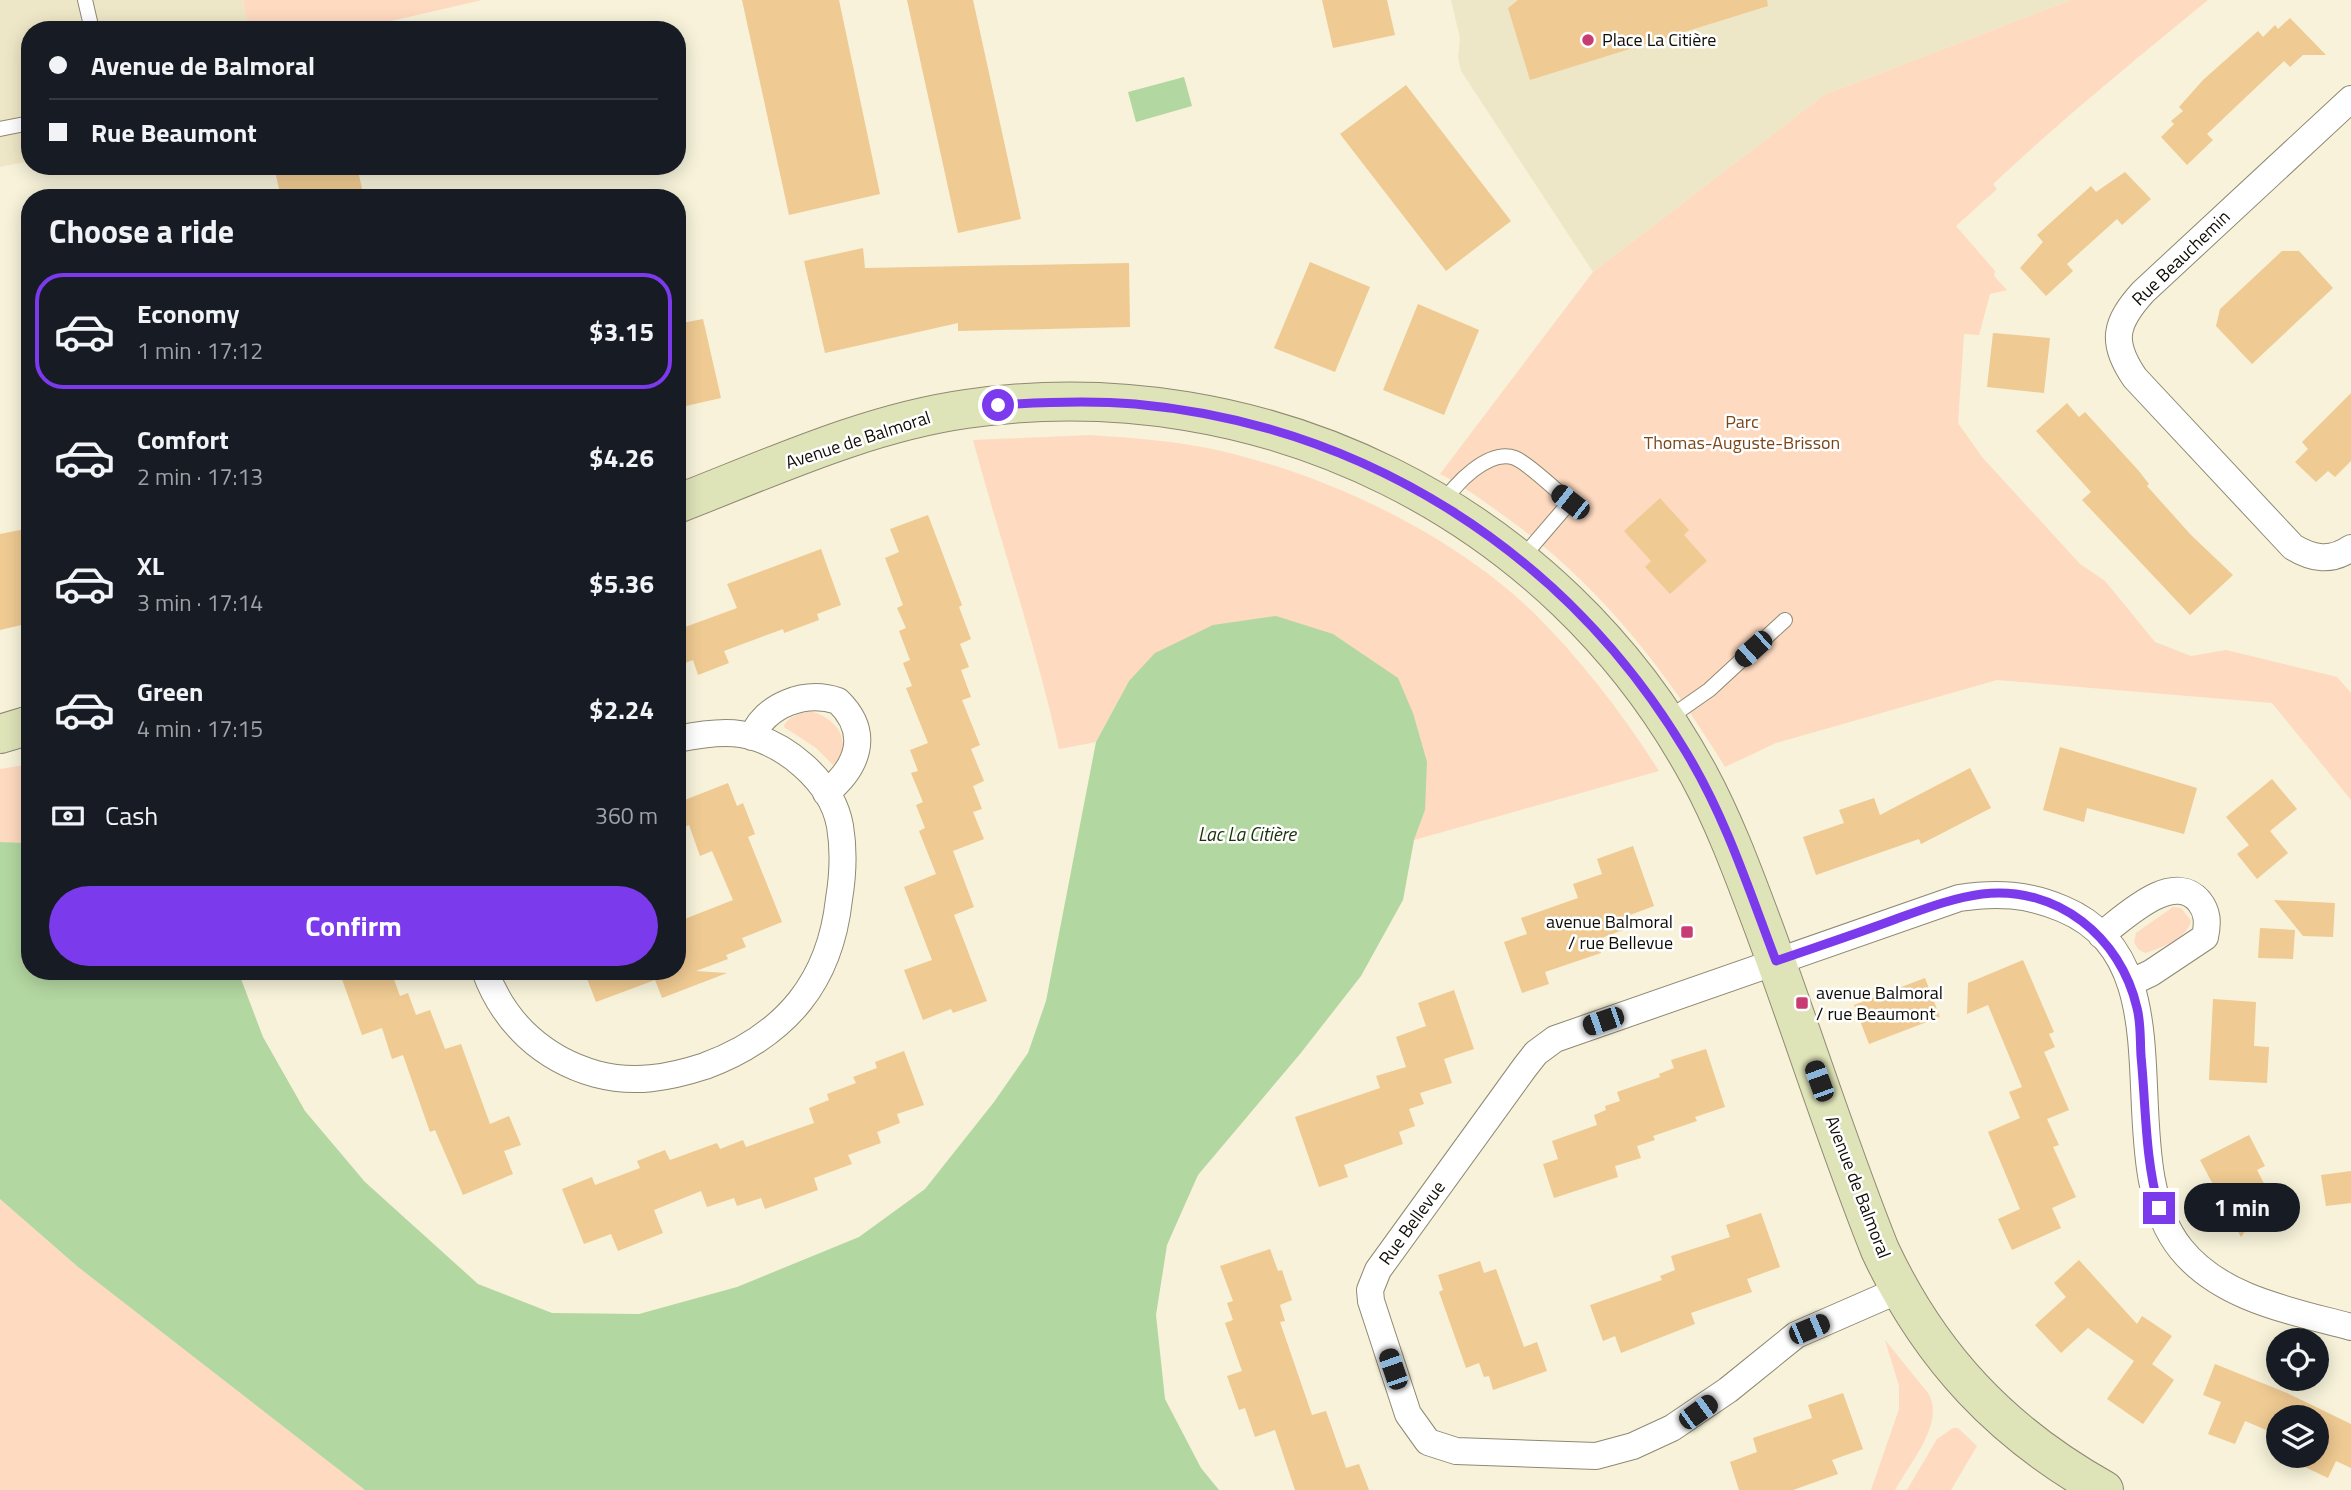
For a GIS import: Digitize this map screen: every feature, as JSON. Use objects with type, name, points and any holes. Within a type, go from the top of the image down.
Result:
[{"type":"street","name":"Rue Beauchemin","points":[[2351,99],[2143,292],[2121,320],[2118,334],[2119,349],[2135,378],[2293,547],[2305,555],[2321,559],[2334,558],[2351,548]]},
{"type":"street","name":"Avenue de Balmoral","points":[[686,502],[895,425],[962,410],[1029,402],[1136,404],[1200,412],[1260,426],[1355,460],[1442,505],[1521,559],[1571,603],[1593,627],[1666,720],[1700,777],[1728,835],[1776,961],[1863,1207],[1899,1290],[1923,1328],[1951,1364],[2008,1425],[2041,1452],[2105,1490]]},
{"type":"street","points":[[752,737],[761,721],[785,704],[811,696],[838,701],[854,722],[858,745],[844,777],[826,793]]},
{"type":"street","points":[[489,980],[498,1003],[526,1036],[553,1056],[581,1070],[611,1078],[645,1080],[679,1074],[719,1061],[756,1041],[780,1023],[800,1000],[818,972],[831,941],[838,913],[843,855],[840,824],[826,793],[805,768],[784,751],[752,737],[716,733],[686,738]]},
{"type":"street","points":[[2130,984],[2173,960],[2204,937],[2208,918],[2204,907],[2188,892],[2167,890],[2101,935],[2117,957],[2130,984],[2138,1011],[2151,1178],[2159,1208],[2180,1248],[2200,1268],[2242,1294],[2351,1327]]},
{"type":"street","name":"Rue Bellevue","points":[[1899,1290],[1797,1335],[1672,1429],[1611,1454],[1586,1456],[1456,1451],[1438,1448],[1428,1442],[1413,1424],[1408,1413],[1371,1301],[1373,1280],[1536,1053],[1555,1038],[1938,905],[1985,894],[2008,893],[2051,904],[2087,922],[2101,935]]},
{"type":"lane","points":[[85,0],[90,21]]},
{"type":"lane","points":[[0,129],[21,124]]},
{"type":"lane","points":[[1442,505],[1448,492],[1472,470],[1503,457],[1515,458],[1570,502],[1521,559]]},
{"type":"lane","points":[[1666,720],[1709,690],[1786,620]]},
{"type":"shaded area","points":[[0,0],[243,0],[247,21],[21,21],[21,163],[0,167]]},
{"type":"shaded area","points":[[1451,0],[2071,0],[1824,95],[1593,272],[1461,71],[1458,58],[1460,38]]},
{"type":"green space","points":[[243,0],[482,0],[391,21],[247,21]]},
{"type":"green space","name":"Parc Thomas-Auguste-Brisson","points":[[2071,0],[2208,0],[2019,160],[1993,184],[1997,189],[1956,226],[1995,271],[1994,276],[2007,290],[1990,294],[1979,335],[1964,334],[1958,423],[1982,457],[2080,564],[2105,581],[2155,642],[2191,656],[2226,650],[2337,677],[2351,693],[2351,800],[2272,703],[1997,680],[1776,743],[1725,767],[1653,662],[1599,598],[1537,541],[1480,498],[1440,474],[1593,272],[1824,95]]},
{"type":"green space","points":[[1090,435],[1189,445],[1263,462],[1347,493],[1428,534],[1502,584],[1534,613],[1601,689],[1659,771],[1414,840],[1425,810],[1129,681],[1096,742],[1059,749],[1040,671],[973,440]]},
{"type":"green space","points":[[809,711],[827,718],[839,732],[843,748],[833,765],[816,748],[784,727],[790,718]]},
{"type":"green space","points":[[21,766],[21,843],[0,842],[0,769]]},
{"type":"green space","points":[[2173,907],[2181,908],[2191,921],[2189,927],[2172,942],[2145,953],[2138,949],[2134,942],[2136,933]]},
{"type":"green space","points":[[0,1199],[78,1267],[365,1490],[0,1490]]},
{"type":"green space","points":[[1885,1340],[1928,1393],[1932,1404],[1932,1417],[1924,1443],[1895,1490],[1871,1490],[1899,1409],[1899,1386]]},
{"type":"green space","points":[[1953,1428],[1958,1428],[1977,1446],[1951,1490],[1907,1490],[1937,1439]]},
{"type":"water","points":[[1184,77],[1192,106],[1136,122],[1128,92]]},
{"type":"water","name":"Lac La Citière","points":[[1276,616],[1333,634],[1398,678],[1413,713],[1427,762],[1425,810],[1414,840],[1403,900],[1361,976],[1300,1054],[1198,1175],[1167,1245],[1156,1315],[1165,1399],[1201,1468],[1219,1490],[365,1490],[78,1267],[0,1199],[0,842],[21,843],[21,980],[241,980],[263,1037],[305,1111],[365,1182],[478,1284],[552,1313],[639,1314],[737,1287],[859,1237],[925,1189],[994,1102],[1028,1053],[1046,1001],[1096,742],[1129,681],[1155,653],[1213,625]]},
{"type":"building","points":[[742,0],[839,0],[880,194],[789,215]]},
{"type":"building","points":[[907,0],[973,0],[1021,219],[958,233]]},
{"type":"building","points":[[1322,0],[1387,0],[1395,35],[1333,48]]},
{"type":"building","name":"Place La Citière","points":[[1518,0],[1767,0],[1768,6],[1530,80],[1508,8]]},
{"type":"building","points":[[2290,18],[2326,55],[2303,55],[2290,67],[2284,61],[2207,134],[2213,140],[2187,165],[2161,137],[2174,124],[2171,121],[2183,111],[2179,107],[2203,80],[2258,31],[2263,37],[2275,25],[2278,29]]},
{"type":"building","points":[[1406,85],[1511,221],[1446,271],[1340,134]]},
{"type":"building","points":[[2125,172],[2151,199],[2122,225],[2117,219],[2067,264],[2073,271],[2046,296],[2020,268],[2043,242],[2037,235],[2091,186],[2096,192]]},
{"type":"building","points":[[276,175],[359,175],[362,189],[279,189]]},
{"type":"building","points":[[863,248],[865,268],[1129,263],[1130,327],[958,331],[958,323],[825,353],[804,261]]},
{"type":"building","points":[[2282,251],[2299,251],[2333,288],[2252,364],[2216,326],[2220,309]]},
{"type":"building","points":[[1310,262],[1370,287],[1335,372],[1274,348]]},
{"type":"building","points":[[1418,304],[1479,330],[1444,415],[1383,390]]},
{"type":"building","points":[[703,319],[721,398],[686,406],[686,322]]},
{"type":"building","points":[[1993,333],[2050,338],[2044,393],[1987,387]]},
{"type":"building","points":[[2351,393],[2351,461],[2335,477],[2328,471],[2316,482],[2295,462],[2308,449],[2302,442]]},
{"type":"building","points":[[2067,403],[2079,417],[2085,412],[2138,470],[2149,484],[2147,486],[2191,535],[2233,575],[2190,615],[2082,500],[2091,492],[2036,431]]},
{"type":"building","points":[[1660,498],[1689,530],[1684,535],[1707,561],[1670,594],[1645,567],[1651,561],[1624,531]]},
{"type":"building","points":[[928,515],[962,605],[959,607],[971,639],[960,644],[969,667],[961,670],[971,697],[962,700],[980,745],[971,749],[984,781],[973,786],[982,809],[973,812],[984,839],[953,851],[974,907],[954,915],[987,1001],[953,1013],[951,1009],[923,1020],[904,970],[932,960],[904,887],[936,874],[919,831],[925,828],[916,805],[923,802],[911,773],[918,771],[910,750],[928,743],[906,688],[912,686],[903,663],[910,660],[899,631],[906,628],[897,608],[903,605],[885,558],[899,552],[890,529]]},
{"type":"building","points":[[21,530],[21,625],[0,630],[0,534]]},
{"type":"building","points":[[821,549],[841,605],[817,614],[819,620],[784,633],[783,629],[724,651],[729,663],[698,675],[693,660],[686,663],[686,627],[737,608],[727,584]]},
{"type":"building","points":[[2060,747],[2197,788],[2184,834],[2087,808],[2084,822],[2043,810]]},
{"type":"building","points":[[1970,768],[1991,808],[1921,844],[1919,839],[1816,875],[1803,837],[1844,823],[1839,810],[1874,798],[1880,815]]},
{"type":"building","points":[[2272,779],[2297,809],[2270,831],[2288,853],[2257,879],[2237,854],[2249,845],[2226,817]]},
{"type":"building","points":[[728,783],[737,806],[743,803],[755,834],[748,837],[782,922],[742,938],[746,947],[726,955],[728,959],[696,971],[727,973],[662,998],[655,980],[686,980],[686,918],[733,900],[712,851],[700,856],[689,825],[686,826],[686,799]]},
{"type":"building","points":[[1633,846],[1654,906],[1622,918],[1626,929],[1596,940],[1601,953],[1545,972],[1549,984],[1522,993],[1504,942],[1527,934],[1521,918],[1578,898],[1573,884],[1602,874],[1597,859]]},
{"type":"building","points":[[2274,900],[2335,903],[2333,937],[2303,936]]},
{"type":"building","points":[[2260,928],[2295,930],[2293,959],[2258,958]]},
{"type":"building","points":[[2023,960],[2054,1032],[2049,1034],[2055,1047],[2044,1052],[2069,1110],[2047,1119],[2059,1145],[2053,1147],[2076,1197],[2052,1208],[2061,1228],[2012,1250],[1998,1219],[2020,1209],[1988,1132],[2020,1118],[2009,1092],[2022,1087],[1988,1005],[1967,1014],[1968,983]]},
{"type":"building","points":[[1925,978],[1940,1017],[1869,1044],[1854,1005]]},
{"type":"building","points":[[342,980],[394,980],[400,996],[408,993],[416,1015],[430,1010],[445,1049],[461,1044],[490,1124],[509,1116],[521,1145],[504,1151],[513,1174],[463,1195],[435,1130],[430,1132],[403,1055],[392,1059],[382,1028],[362,1035]]},
{"type":"building","points":[[587,980],[655,980],[596,1002]]},
{"type":"building","points":[[1454,990],[1474,1049],[1444,1059],[1452,1083],[1420,1093],[1424,1104],[1409,1109],[1415,1126],[1399,1132],[1403,1144],[1344,1165],[1348,1177],[1319,1187],[1295,1117],[1380,1088],[1376,1076],[1406,1067],[1396,1037],[1426,1026],[1418,1003]]},
{"type":"building","points":[[2213,999],[2256,1002],[2254,1046],[2269,1047],[2267,1083],[2209,1080]]},
{"type":"building","points":[[1706,1049],[1725,1107],[1695,1117],[1697,1121],[1653,1136],[1655,1140],[1637,1146],[1641,1158],[1615,1166],[1618,1177],[1554,1198],[1543,1164],[1558,1159],[1552,1141],[1597,1125],[1594,1115],[1606,1110],[1605,1106],[1620,1101],[1617,1092],[1660,1077],[1659,1074],[1674,1068],[1671,1060]]},
{"type":"building","points":[[904,1051],[924,1105],[897,1114],[900,1123],[877,1132],[881,1143],[848,1155],[852,1164],[814,1178],[818,1190],[765,1209],[761,1198],[737,1206],[734,1198],[707,1207],[701,1191],[654,1210],[663,1233],[618,1251],[611,1234],[584,1244],[562,1189],[592,1177],[595,1185],[640,1168],[637,1161],[665,1150],[670,1160],[717,1143],[720,1149],[743,1140],[746,1147],[814,1123],[809,1108],[829,1100],[827,1094],[856,1083],[853,1077],[877,1068],[875,1062]]},
{"type":"building","points":[[2249,1135],[2265,1166],[2257,1170],[2270,1195],[2241,1237],[2200,1160]]},
{"type":"building","points":[[2351,1171],[2351,1203],[2326,1206],[2321,1175]]},
{"type":"building","points":[[1761,1213],[1780,1267],[1747,1279],[1752,1292],[1691,1313],[1695,1324],[1621,1353],[1615,1336],[1603,1341],[1590,1305],[1662,1280],[1660,1276],[1675,1270],[1671,1256],[1730,1237],[1726,1225]]},
{"type":"building","points":[[1270,1249],[1278,1271],[1282,1270],[1292,1300],[1280,1305],[1285,1321],[1280,1322],[1312,1415],[1326,1411],[1346,1468],[1359,1464],[1369,1490],[1295,1490],[1275,1430],[1255,1437],[1245,1408],[1239,1410],[1227,1376],[1242,1371],[1225,1323],[1233,1320],[1227,1303],[1233,1301],[1220,1266]]},
{"type":"building","points":[[2079,1260],[2137,1324],[2142,1316],[2172,1336],[2152,1364],[2174,1380],[2143,1424],[2107,1399],[2134,1361],[2088,1328],[2061,1353],[2035,1325],[2066,1297],[2054,1283]]},
{"type":"building","points":[[1480,1261],[1484,1273],[1496,1269],[1524,1347],[1537,1342],[1547,1371],[1493,1390],[1489,1376],[1484,1377],[1479,1363],[1466,1368],[1439,1292],[1443,1290],[1438,1275]]},
{"type":"building","points":[[2215,1364],[2266,1385],[2266,1391],[2282,1391],[2312,1405],[2266,1405],[2266,1430],[2245,1421],[2235,1444],[2208,1434],[2221,1402],[2203,1395]]},
{"type":"building","points":[[1843,1393],[1863,1449],[1832,1460],[1838,1474],[1793,1490],[1739,1490],[1730,1462],[1757,1452],[1753,1438],[1812,1418],[1808,1405]]},
{"type":"building","points":[[2329,1413],[2351,1424],[2351,1468],[2336,1461],[2328,1478],[2307,1468],[2329,1468]]},
{"type":"place","name":"Place La Citière","points":[[1588,40]]},
{"type":"place","name":"avenue Balmoral / rue Bellevue","points":[[1687,932]]},
{"type":"place","name":"avenue Balmoral / rue Beaumont","points":[[1802,1003]]},
{"type":"route","points":[[998,405],[1029,402],[1136,404],[1200,412],[1278,431],[1373,468],[1425,495],[1487,534],[1521,559],[1571,603],[1625,665],[1666,720],[1700,777],[1728,835],[1776,961],[1959,898],[1985,894],[2008,893],[2029,897],[2071,912],[2087,922],[2101,935],[2117,957],[2126,973],[2138,1011],[2151,1178],[2159,1208]]}]
